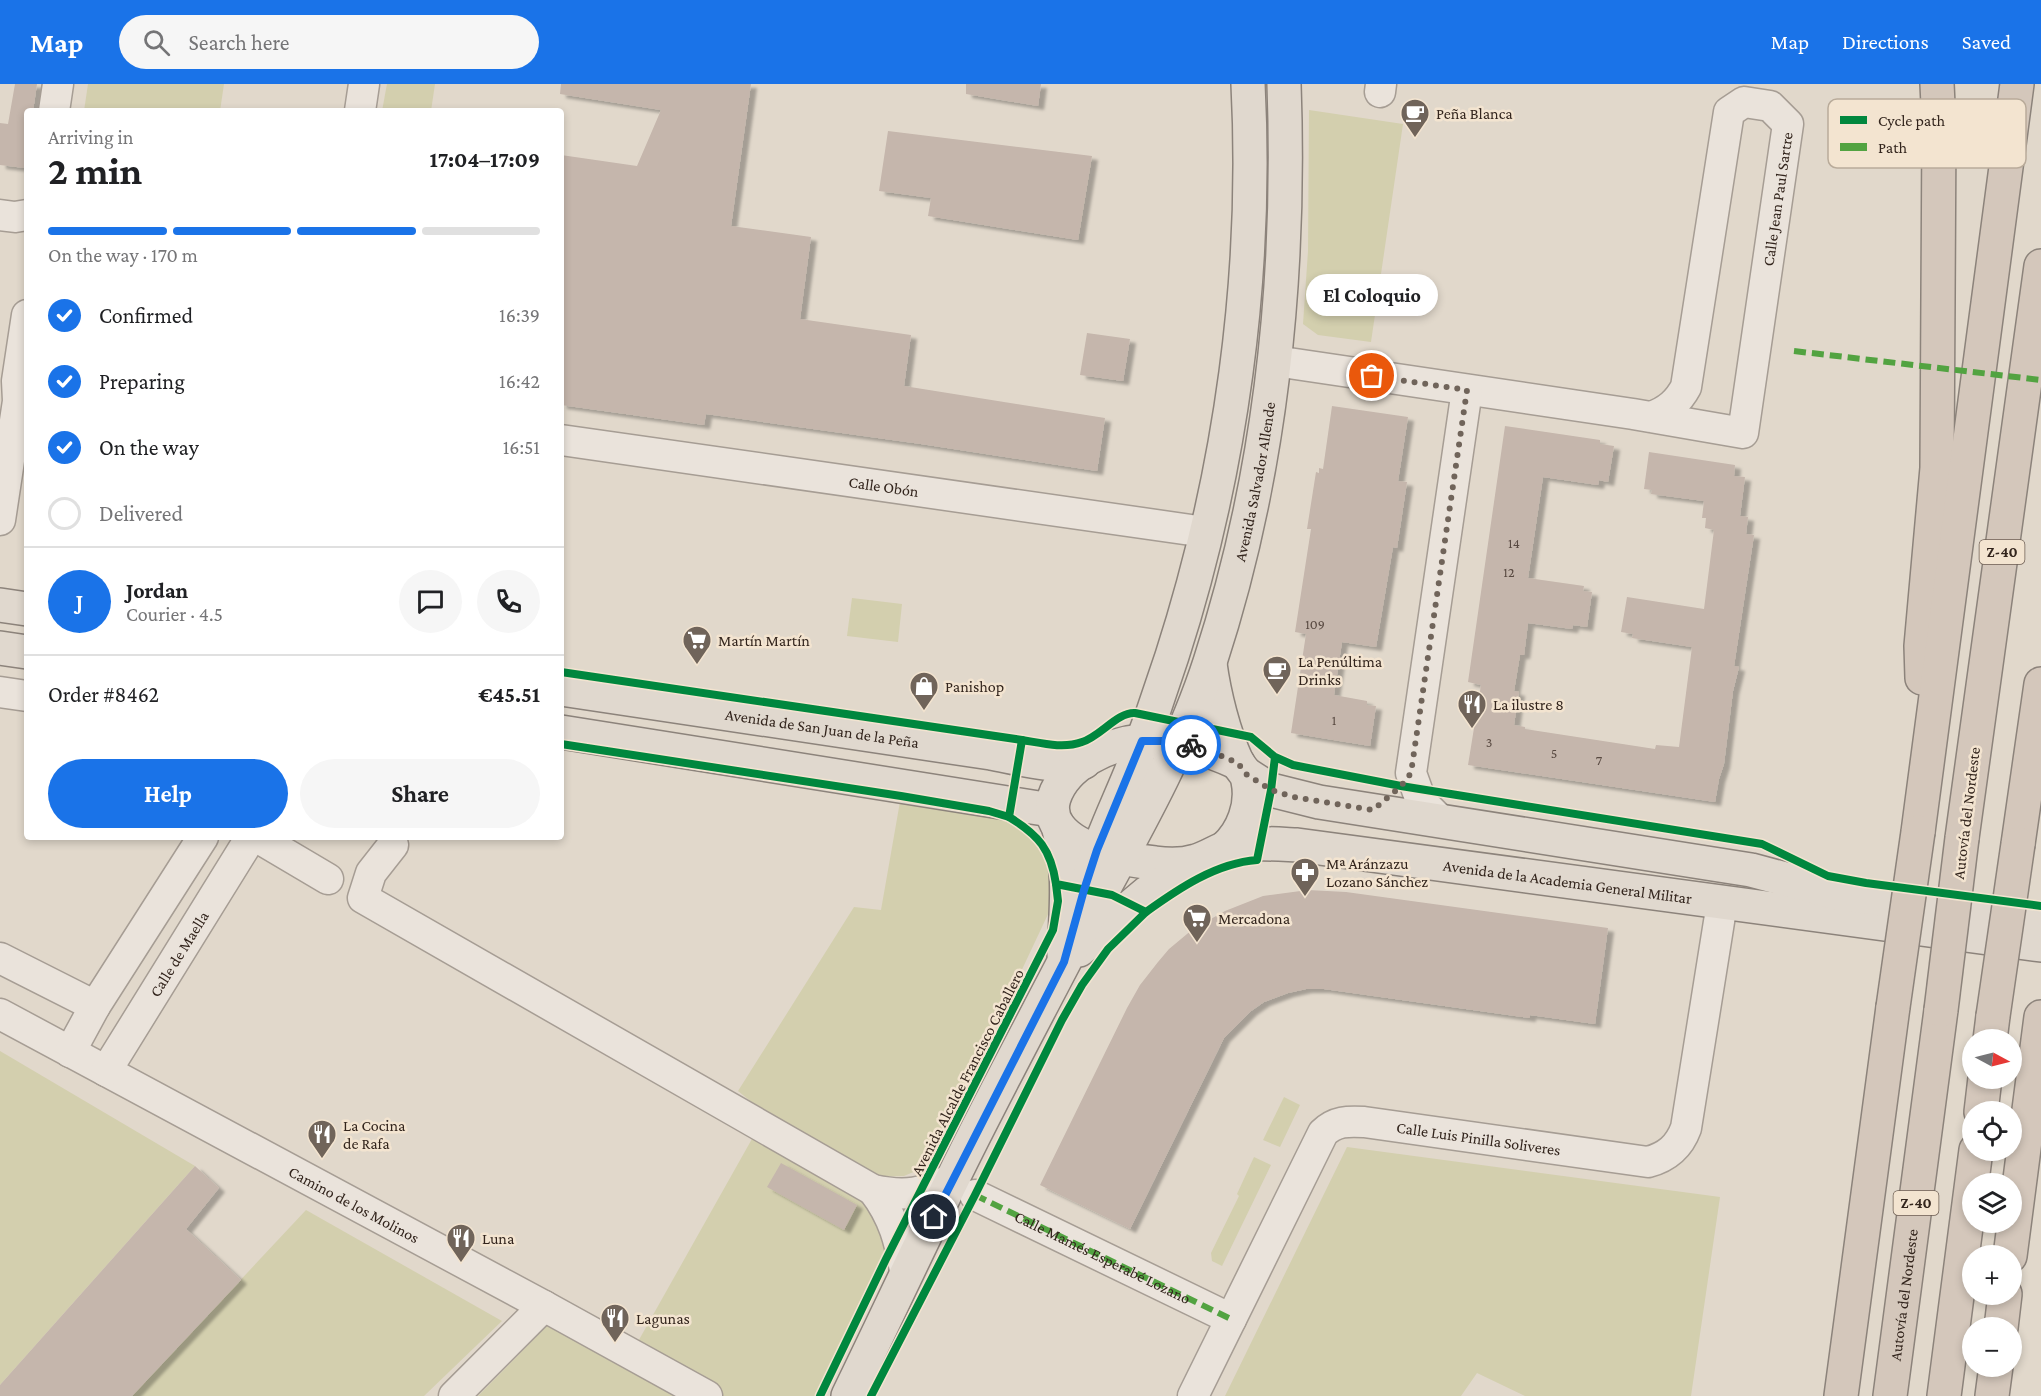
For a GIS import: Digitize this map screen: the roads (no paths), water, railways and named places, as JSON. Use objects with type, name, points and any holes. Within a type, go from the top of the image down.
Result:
[{"type":"highway","points":[[1936,84],[1937,99]]},
{"type":"highway","points":[[2015,99],[2017,84]]},
{"type":"highway","points":[[1925,779],[1921,646],[1937,468],[1939,168]]},
{"type":"highway","points":[[1841,1396],[2006,168]]},
{"type":"highway","name":"Autovía del Nordeste","points":[[1890,1396],[1962,838],[2041,266]]},
{"type":"highway","points":[[1992,1028],[2041,684]]},
{"type":"highway","points":[[2011,1245],[2041,1020]]},
{"type":"highway","points":[[1944,1396],[1975,1161]]},
{"type":"highway","points":[[1992,1396],[1995,1377]]},
{"type":"main road","points":[[848,1396],[906,1276],[964,1186],[1064,962],[1110,854],[1142,741],[1173,653],[1205,532],[1224,441],[1244,299],[1250,179],[1248,84]]},
{"type":"main road","name":"Avenida Salvador Allende","points":[[1110,854],[1179,743],[1210,664],[1251,513],[1265,436],[1275,361],[1284,235],[1286,163],[1284,84]]},
{"type":"main road","points":[[0,606],[24,609]]},
{"type":"main road","points":[[0,648],[24,652]]},
{"type":"main road","points":[[1064,962],[1147,893],[1234,840],[1245,816],[1249,794],[1217,699],[1210,664]]},
{"type":"main road","name":"Avenida de San Juan de la Peña","points":[[564,689],[981,751],[1045,763],[1064,765],[1084,762]]},
{"type":"main road","points":[[564,733],[1055,818],[1071,838],[1110,854]]},
{"type":"main road","name":"Avenida de San Juan de la Peña","points":[[1055,818],[1055,795],[1065,777],[1072,769],[1113,748],[1142,741],[1179,743],[1210,751],[1242,769]]},
{"type":"main road","points":[[1242,769],[1271,790],[1293,797],[1751,870],[1841,894],[2041,921]]},
{"type":"main road","points":[[1055,818],[1066,862],[1064,962]]},
{"type":"main road","name":"Avenida de la Academia General Militar","points":[[1110,854],[1171,865],[1252,844],[1297,845],[2041,945]]},
{"type":"street","points":[[54,108],[58,84]]},
{"type":"street","points":[[360,108],[364,84]]},
{"type":"street","name":"Calle Jean Paul Sartre","points":[[1275,361],[1652,417],[1743,433],[1788,123],[1770,106],[1744,102],[1729,112],[1686,387],[1673,405],[1652,417]]},
{"type":"street","points":[[0,215],[24,216]]},
{"type":"street","points":[[10,503],[17,381],[24,335]]},
{"type":"street","points":[[1440,820],[1421,801],[1411,773],[1467,390]]},
{"type":"street","name":"Calle Obón","points":[[564,440],[1205,532]]},
{"type":"street","points":[[0,692],[24,696]]},
{"type":"street","points":[[1373,810],[1401,786],[1411,773]]},
{"type":"street","points":[[70,1052],[95,1006],[201,840]]},
{"type":"street","name":"Calle de Maella","points":[[106,1071],[249,840]]},
{"type":"street","points":[[262,840],[328,879]]},
{"type":"street","points":[[393,845],[371,873],[363,898],[873,1190],[895,1194],[964,1186]]},
{"type":"street","name":"Calle Luis Pinilla Soliveres","points":[[1193,1396],[1323,1133],[1330,1126],[1340,1122],[1364,1122],[1647,1162],[1658,1159],[1677,1147],[1686,1128],[1722,903]]},
{"type":"street","points":[[0,958],[95,1006]]},
{"type":"street","name":"Camino de los Molinos","points":[[0,1014],[707,1396]]},
{"type":"street","name":"Calle Mamés Esperabé Lozano","points":[[964,1186],[1231,1319]]},
{"type":"street","points":[[873,1190],[891,1219],[900,1246],[906,1276]]},
{"type":"street","points":[[454,1396],[544,1306]]},
{"type":"place","name":"Peña Blanca","points":[[1415,138]]},
{"type":"place","name":"El Coloquio","points":[[1372,376]]},
{"type":"place","name":"Martín Martín","points":[[697,666]]},
{"type":"place","name":"La Penúltima Drinks","points":[[1277,696]]},
{"type":"place","name":"Panishop","points":[[924,712]]},
{"type":"place","name":"La ilustre 8","points":[[1472,730]]},
{"type":"place","name":"Mª Aránzazu Lozano Sánchez","points":[[1305,898]]},
{"type":"place","name":"Mercadona","points":[[1197,944]]},
{"type":"place","name":"La Cocina de Rafa","points":[[322,1160]]},
{"type":"place","name":"Luna","points":[[461,1264]]},
{"type":"place","name":"Lagunas","points":[[615,1344]]}]
